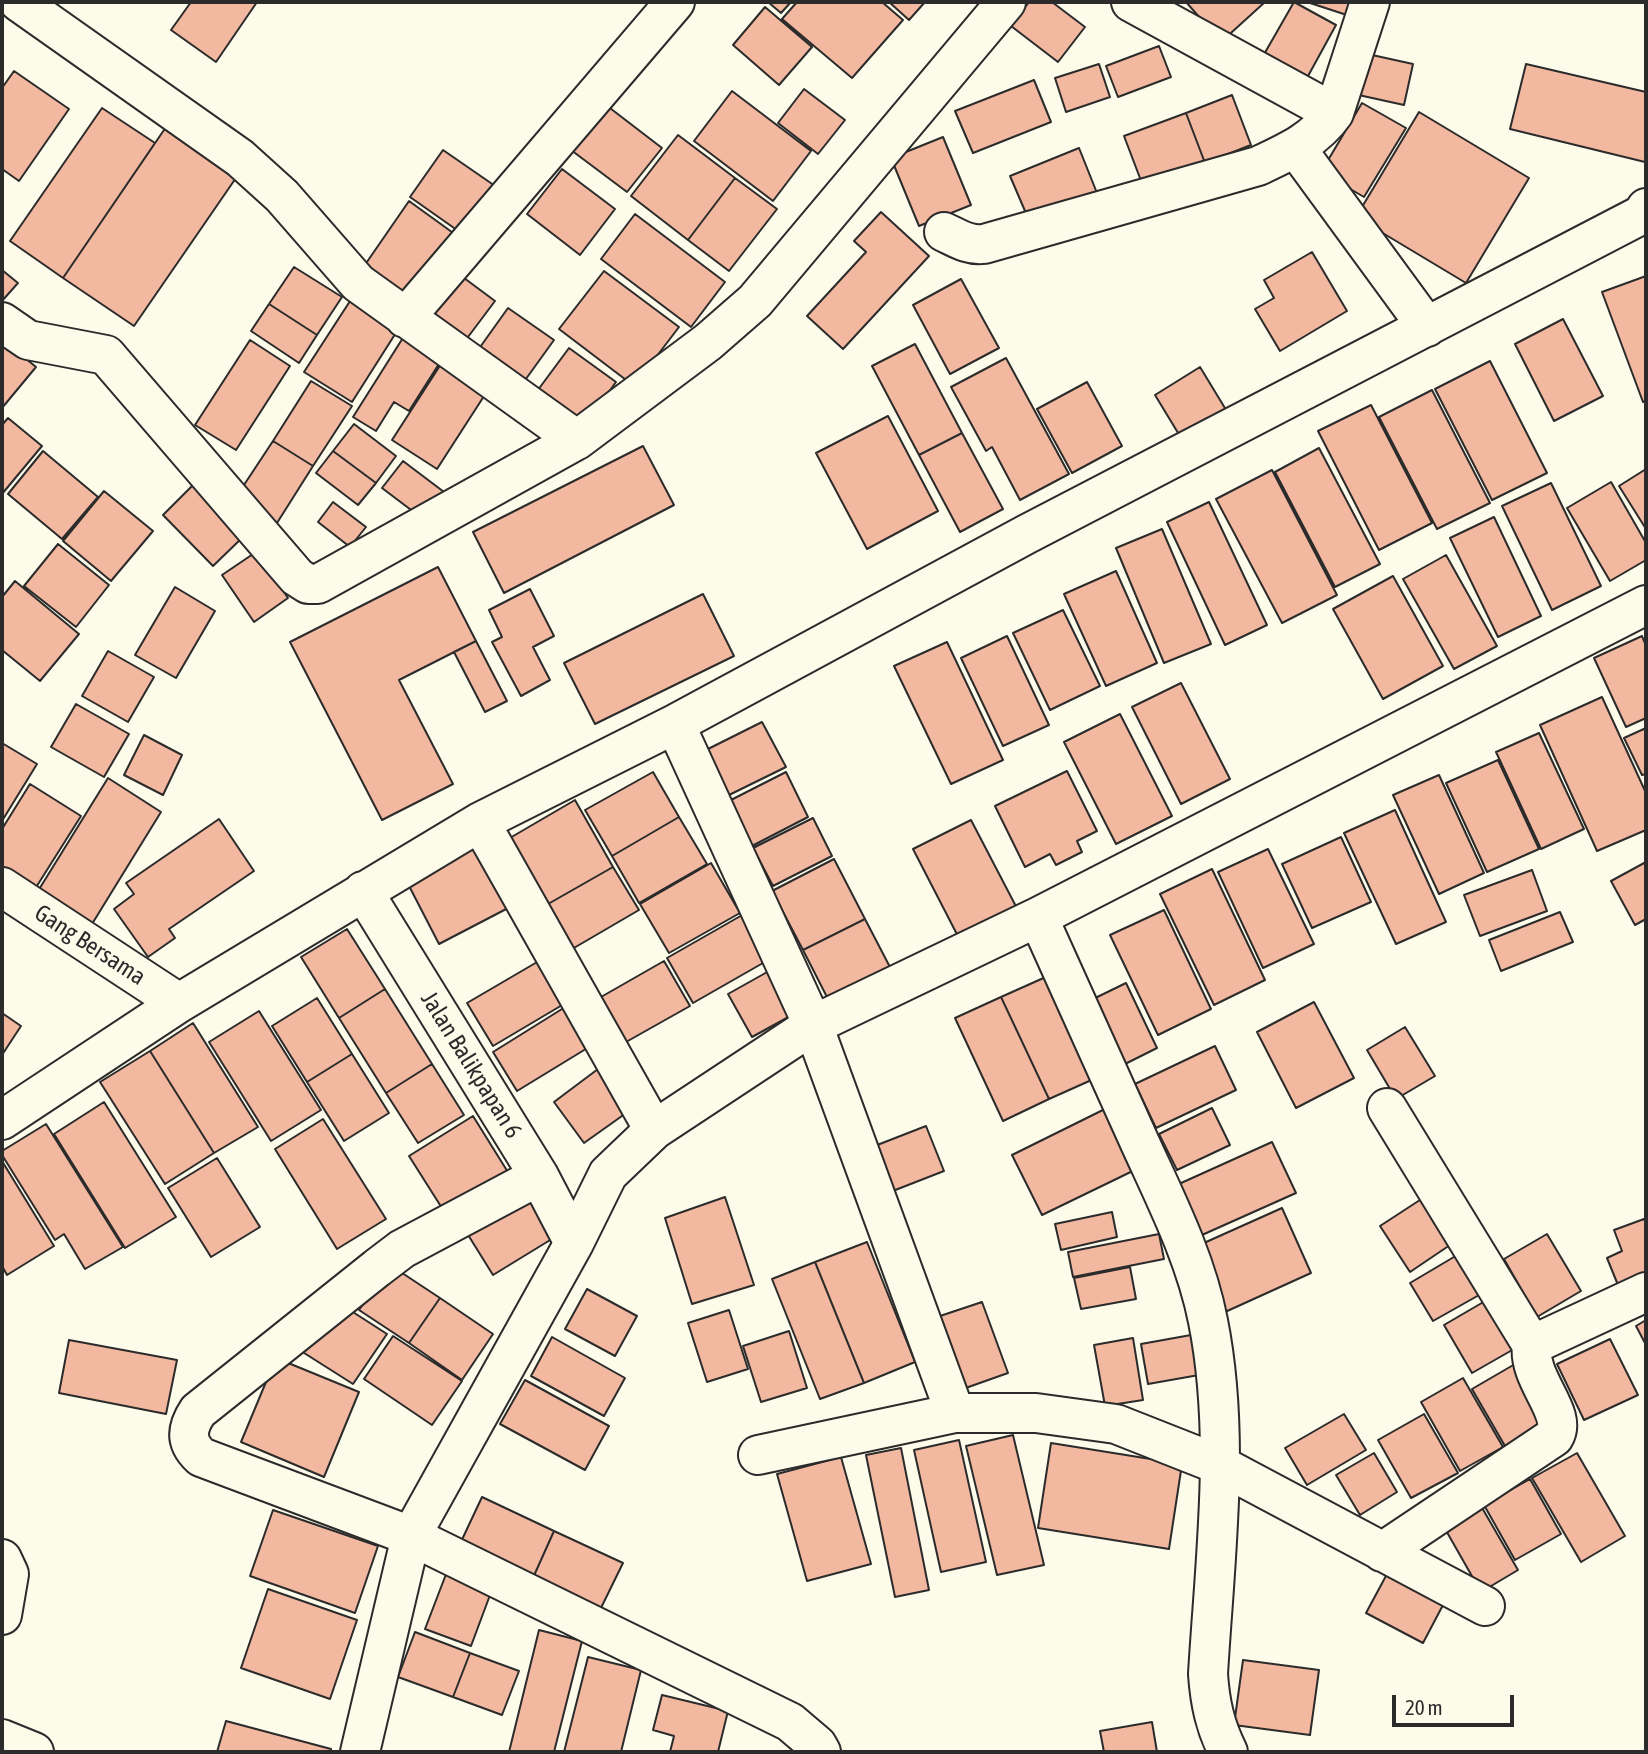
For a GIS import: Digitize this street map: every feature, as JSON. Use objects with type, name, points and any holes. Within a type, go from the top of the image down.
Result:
[{"type":"street","points":[[19,2],[240,158],[282,196],[358,283],[577,440]]},
{"type":"street","points":[[405,318],[674,2]]},
{"type":"street","points":[[2,322],[28,340],[106,355],[298,577],[308,584],[318,584],[577,440],[708,342],[755,302],[1006,2]]},
{"type":"street","points":[[1131,2],[1334,113]]},
{"type":"street","points":[[944,232],[965,242],[984,244],[1258,166],[1296,148],[1324,128],[1334,113],[1370,2]]},
{"type":"street","points":[[1296,148],[1427,327]]},
{"type":"street","points":[[2,1120],[179,1003],[480,822],[675,724],[1027,534],[1645,214]]},
{"type":"street","points":[[366,1750],[411,1536],[574,1243],[608,1174],[654,1130],[813,1025],[1038,917],[1646,605]]},
{"type":"street","points":[[675,724],[813,1025],[955,1413]]},
{"type":"street","points":[[480,822],[654,1130]]},
{"type":"street","name":"Gang Bersama","points":[[2,887],[179,1003]]},
{"type":"street","name":"Jalan Balikpapan 6","points":[[363,891],[538,1176],[574,1243]]},
{"type":"street","points":[[1038,917],[1191,1261],[1208,1319],[1217,1379],[1220,1465],[1208,1674],[1209,1701],[1216,1728],[1228,1752]]},
{"type":"street","points":[[1382,1552],[1553,1437],[1558,1430],[1558,1419],[1533,1368],[1532,1345],[1387,1108]]},
{"type":"street","points":[[538,1176],[402,1249],[198,1411],[188,1433],[191,1447],[201,1457],[411,1536],[790,1722],[817,1745],[821,1752]]},
{"type":"street","points":[[1532,1345],[1646,1292]]},
{"type":"street","points":[[758,1455],[955,1413],[1035,1413],[1116,1424],[1220,1465],[1485,1606]]},
{"type":"street","points":[[2,1559],[9,1574],[2,1615]]},
{"type":"street","points":[[2,1739],[34,1752]]},
{"type":"building","points":[[191,2],[257,2],[216,62],[171,30]]},
{"type":"building","points":[[768,2],[791,2],[781,13]]},
{"type":"building","points":[[797,2],[882,2],[903,20],[852,78],[782,19]]},
{"type":"building","points":[[889,2],[925,2],[909,20]]},
{"type":"building","points":[[1029,2],[1052,2],[1085,27],[1058,62],[1011,26]]},
{"type":"building","points":[[1186,2],[1265,2],[1221,42]]},
{"type":"building","points":[[1294,2],[1336,25],[1302,87],[1259,63]]},
{"type":"building","points":[[1307,2],[1358,2],[1353,17]]},
{"type":"building","points":[[765,7],[812,47],[779,85],[733,45]]},
{"type":"building","points":[[1159,46],[1171,77],[1118,97],[1106,66]]},
{"type":"building","points":[[1363,53],[1413,64],[1404,105],[1354,94]]},
{"type":"building","points":[[1099,64],[1110,97],[1066,112],[1055,78]]},
{"type":"building","points":[[1526,64],[1646,92],[1645,162],[1510,129]]},
{"type":"building","points":[[14,71],[69,109],[19,181],[2,169],[2,88]]},
{"type":"building","points":[[1034,80],[1051,122],[973,153],[955,111]]},
{"type":"building","points":[[804,89],[845,120],[818,154],[778,123]]},
{"type":"building","points":[[732,91],[811,151],[773,201],[694,141]]},
{"type":"building","points":[[1232,95],[1251,145],[1205,163],[1186,113]]},
{"type":"building","points":[[1362,103],[1406,128],[1364,197],[1321,172]]},
{"type":"building","points":[[606,105],[662,148],[627,192],[571,150]]},
{"type":"building","points":[[102,108],[155,143],[63,278],[10,241]]},
{"type":"building","points":[[1419,112],[1529,178],[1466,283],[1356,217]]},
{"type":"building","points":[[1186,113],[1205,163],[1143,186],[1124,136]]},
{"type":"building","points":[[166,127],[238,175],[134,326],[63,278]]},
{"type":"building","points":[[678,135],[735,178],[688,240],[631,196]]},
{"type":"building","points":[[943,137],[971,205],[919,226],[891,158]]},
{"type":"building","points":[[1079,148],[1099,198],[1031,225],[1010,176]]},
{"type":"building","points":[[443,150],[498,188],[464,235],[410,197]]},
{"type":"building","points":[[562,169],[615,209],[580,255],[527,214]]},
{"type":"building","points":[[735,178],[777,209],[729,271],[688,240]]},
{"type":"building","points":[[409,201],[456,235],[406,305],[360,272]]},
{"type":"building","points":[[881,212],[929,256],[843,349],[807,316],[866,252],[854,241]]},
{"type":"building","points":[[635,214],[725,282],[691,327],[601,259]]},
{"type":"building","points":[[1312,252],[1347,311],[1280,351],[1255,309],[1274,298],[1264,280]]},
{"type":"building","points":[[294,267],[342,297],[317,335],[269,304]]},
{"type":"building","points":[[2,270],[18,283],[2,301]]},
{"type":"building","points":[[604,271],[679,327],[634,386],[559,329]]},
{"type":"building","points":[[456,272],[495,301],[459,349],[420,320]]},
{"type":"building","points":[[1646,276],[1646,401],[1643,402],[1602,292]]},
{"type":"building","points":[[961,279],[999,348],[950,374],[913,305]]},
{"type":"building","points":[[352,298],[399,328],[352,402],[304,372]]},
{"type":"building","points":[[269,304],[317,335],[299,363],[251,331]]},
{"type":"building","points":[[508,308],[554,340],[518,390],[473,357]]},
{"type":"building","points":[[1563,319],[1603,396],[1554,421],[1515,344]]},
{"type":"building","points":[[406,333],[444,356],[409,411],[394,402],[376,431],[353,417]]},
{"type":"building","points":[[2,339],[36,367],[2,408]]},
{"type":"building","points":[[250,340],[290,366],[236,450],[195,425]]},
{"type":"building","points":[[915,344],[962,433],[919,455],[872,366]]},
{"type":"building","points":[[569,348],[616,382],[580,432],[532,398]]},
{"type":"building","points":[[1006,358],[1069,474],[1020,500],[992,447],[986,451],[951,387]]},
{"type":"building","points":[[1490,361],[1547,473],[1492,500],[1435,389]]},
{"type":"building","points":[[441,364],[486,393],[437,469],[392,440]]},
{"type":"building","points":[[1200,367],[1231,418],[1186,446],[1155,395]]},
{"type":"building","points":[[311,381],[352,406],[313,466],[273,441]]},
{"type":"building","points":[[1087,382],[1122,446],[1072,473],[1037,409]]},
{"type":"building","points":[[1432,390],[1490,503],[1437,529],[1379,417]]},
{"type":"building","points":[[1371,405],[1432,523],[1379,550],[1318,431]]},
{"type":"building","points":[[888,416],[938,511],[867,549],[816,453]]},
{"type":"building","points":[[8,418],[42,446],[2,494],[2,425]]},
{"type":"building","points":[[354,424],[396,456],[376,483],[333,451]]},
{"type":"building","points":[[962,433],[1003,509],[960,532],[919,455]]},
{"type":"building","points":[[273,441],[313,466],[277,523],[236,497]]},
{"type":"building","points":[[643,446],[674,505],[504,593],[473,532]]},
{"type":"building","points":[[1319,448],[1380,564],[1335,587],[1275,472]]},
{"type":"building","points":[[43,451],[98,497],[62,539],[8,494]]},
{"type":"building","points":[[333,451],[376,483],[358,505],[316,473]]},
{"type":"building","points":[[403,461],[448,495],[427,522],[382,488]]},
{"type":"building","points":[[1646,469],[1646,529],[1619,486]]},
{"type":"building","points":[[1272,470],[1337,595],[1282,623],[1216,499]]},
{"type":"building","points":[[1611,482],[1646,543],[1646,560],[1610,581],[1567,508]]},
{"type":"building","points":[[1551,483],[1601,586],[1552,610],[1502,506]]},
{"type":"building","points":[[193,485],[244,536],[213,566],[163,515]]},
{"type":"building","points":[[104,491],[153,531],[111,581],[63,541]]},
{"type":"building","points":[[333,502],[366,527],[350,547],[318,522]]},
{"type":"building","points":[[1209,502],[1267,625],[1225,645],[1167,522]]},
{"type":"building","points":[[1494,517],[1541,616],[1498,637],[1450,538]]},
{"type":"building","points":[[1162,529],[1211,644],[1164,663],[1116,548]]},
{"type":"building","points":[[58,544],[109,585],[76,627],[24,586]]},
{"type":"building","points":[[256,552],[288,598],[254,622],[222,575]]},
{"type":"building","points":[[1446,555],[1497,646],[1454,669],[1403,579]]},
{"type":"building","points":[[438,567],[476,641],[399,680],[453,784],[382,820],[290,642]]},
{"type":"building","points":[[1116,571],[1157,663],[1106,686],[1064,594]]},
{"type":"building","points":[[1393,576],[1443,666],[1383,699],[1333,609]]},
{"type":"building","points":[[15,581],[79,634],[40,681],[2,650],[2,597]]},
{"type":"building","points":[[175,587],[215,611],[176,678],[135,655]]},
{"type":"building","points":[[530,589],[554,636],[533,647],[550,680],[521,696],[492,642],[502,637],[489,610]]},
{"type":"building","points":[[703,594],[734,656],[595,724],[564,663]]},
{"type":"building","points":[[1063,610],[1100,686],[1050,710],[1013,633]]},
{"type":"building","points":[[1007,636],[1049,725],[1003,746],[961,658]]},
{"type":"building","points":[[1642,636],[1646,646],[1646,718],[1626,727],[1594,658]]},
{"type":"building","points":[[476,641],[507,701],[485,712],[454,652]]},
{"type":"building","points":[[947,642],[1003,760],[951,784],[894,666]]},
{"type":"building","points":[[108,651],[154,677],[128,722],[82,696]]},
{"type":"building","points":[[1181,683],[1230,779],[1181,804],[1132,707]]},
{"type":"building","points":[[1602,697],[1646,793],[1646,830],[1597,851],[1540,725]]},
{"type":"building","points":[[76,704],[129,734],[104,777],[51,747]]},
{"type":"building","points":[[1120,714],[1172,816],[1116,844],[1064,742]]},
{"type":"building","points":[[762,722],[786,767],[727,796],[704,751]]},
{"type":"building","points":[[1646,728],[1646,774],[1642,775],[1624,738]]},
{"type":"building","points":[[1539,733],[1584,829],[1541,849],[1496,752]]},
{"type":"building","points":[[144,735],[182,755],[163,795],[124,775]]},
{"type":"building","points":[[2,743],[37,764],[2,821]]},
{"type":"building","points":[[1498,760],[1539,849],[1487,872],[1446,783]]},
{"type":"building","points":[[1067,771],[1097,831],[1077,841],[1082,852],[1056,865],[1050,854],[1025,867],[995,806]]},
{"type":"building","points":[[653,772],[679,817],[612,856],[585,810]]},
{"type":"building","points":[[786,772],[808,817],[750,847],[727,802]]},
{"type":"building","points":[[1439,775],[1484,873],[1439,894],[1393,795]]},
{"type":"building","points":[[108,778],[161,812],[92,924],[38,891]]},
{"type":"building","points":[[30,784],[81,816],[35,889],[2,869],[2,829]]},
{"type":"building","points":[[575,800],[613,867],[541,908],[503,842]]},
{"type":"building","points":[[1395,810],[1446,922],[1396,944],[1344,833]]},
{"type":"building","points":[[679,817],[707,864],[639,903],[612,856]]},
{"type":"building","points":[[813,818],[832,856],[773,886],[753,848]]},
{"type":"building","points":[[219,819],[254,871],[169,929],[175,938],[148,957],[114,909],[134,894],[126,883]]},
{"type":"building","points":[[971,820],[1021,916],[963,946],[913,849]]},
{"type":"building","points":[[1341,837],[1371,902],[1312,928],[1282,864]]},
{"type":"building","points":[[480,844],[512,906],[439,944],[407,882]]},
{"type":"building","points":[[1268,849],[1314,944],[1263,968],[1218,872]]},
{"type":"building","points":[[834,859],[865,919],[803,950],[772,891]]},
{"type":"building","points":[[1646,862],[1646,919],[1635,925],[1611,881]]},
{"type":"building","points":[[711,863],[740,913],[669,953],[640,904]]},
{"type":"building","points":[[613,867],[639,910],[567,952],[541,908]]},
{"type":"building","points":[[1212,869],[1265,980],[1214,1005],[1160,894]]},
{"type":"building","points":[[1532,870],[1547,911],[1480,936],[1464,895]]},
{"type":"building","points":[[1164,910],[1211,1009],[1158,1035],[1110,935]]},
{"type":"building","points":[[1560,912],[1573,942],[1501,971],[1489,940]]},
{"type":"building","points":[[744,914],[770,959],[693,1003],[667,958]]},
{"type":"building","points":[[865,919],[892,971],[830,1003],[803,950]]},
{"type":"building","points":[[347,929],[385,989],[339,1018],[301,957]]},
{"type":"building","points":[[544,958],[569,1001],[493,1046],[467,1003]]},
{"type":"building","points":[[664,961],[690,1006],[626,1042],[601,997]]},
{"type":"building","points":[[769,971],[794,1014],[752,1037],[728,994]]},
{"type":"building","points":[[1048,976],[1096,1078],[1049,1099],[1001,997]]},
{"type":"building","points":[[1126,983],[1157,1048],[1117,1068],[1085,1003]]},
{"type":"building","points":[[385,989],[432,1064],[386,1093],[339,1018]]},
{"type":"building","points":[[1001,997],[1049,1099],[1003,1121],[955,1018]]},
{"type":"building","points":[[317,998],[352,1054],[307,1082],[272,1026]]},
{"type":"building","points":[[1314,1002],[1354,1078],[1296,1108],[1257,1032]]},
{"type":"building","points":[[570,1004],[594,1044],[517,1091],[493,1052]]},
{"type":"building","points":[[259,1011],[321,1110],[271,1141],[209,1042]]},
{"type":"building","points":[[2,1013],[21,1026],[2,1055]]},
{"type":"building","points":[[193,1023],[258,1127],[214,1153],[150,1051]]},
{"type":"building","points":[[1405,1027],[1435,1076],[1396,1099],[1367,1050]]},
{"type":"building","points":[[1215,1046],[1236,1090],[1156,1128],[1135,1084]]},
{"type":"building","points":[[150,1051],[214,1153],[165,1184],[100,1082]]},
{"type":"building","points":[[352,1054],[389,1113],[344,1141],[307,1082]]},
{"type":"building","points":[[432,1064],[464,1115],[418,1143],[386,1093]]},
{"type":"building","points":[[598,1069],[629,1111],[584,1143],[554,1102]]},
{"type":"building","points":[[104,1102],[176,1217],[125,1248],[54,1134]]},
{"type":"building","points":[[1111,1106],[1141,1167],[1042,1215],[1012,1155]]},
{"type":"building","points":[[1212,1108],[1230,1145],[1177,1170],[1159,1134]]},
{"type":"building","points":[[473,1116],[511,1177],[447,1216],[409,1156]]},
{"type":"building","points":[[323,1119],[386,1219],[337,1249],[275,1149]]},
{"type":"building","points":[[46,1124],[123,1247],[85,1269],[64,1234],[55,1240],[2,1155],[2,1151]]},
{"type":"building","points":[[926,1126],[944,1171],[885,1194],[867,1149]]},
{"type":"building","points":[[1272,1142],[1296,1193],[1193,1239],[1170,1188]]},
{"type":"building","points":[[217,1158],[260,1227],[211,1257],[168,1188]]},
{"type":"building","points":[[2,1161],[54,1246],[7,1275],[2,1266]]},
{"type":"building","points":[[532,1189],[560,1234],[493,1275],[465,1230]]},
{"type":"building","points":[[725,1197],[754,1285],[692,1304],[665,1218]]},
{"type":"building","points":[[1423,1198],[1453,1243],[1410,1272],[1380,1226]]},
{"type":"building","points":[[1282,1208],[1311,1273],[1225,1312],[1195,1247]]},
{"type":"building","points":[[1112,1212],[1117,1237],[1061,1250],[1055,1224]]},
{"type":"building","points":[[1644,1219],[1646,1280],[1620,1290],[1607,1258],[1622,1251],[1614,1230]]},
{"type":"building","points":[[1159,1234],[1164,1259],[1073,1277],[1068,1252]]},
{"type":"building","points":[[1547,1234],[1581,1291],[1537,1317],[1504,1259]]},
{"type":"building","points":[[867,1242],[915,1362],[864,1383],[815,1262]]},
{"type":"building","points":[[1464,1251],[1488,1290],[1433,1321],[1410,1283]]},
{"type":"building","points":[[815,1262],[864,1383],[820,1399],[772,1279]]},
{"type":"building","points":[[390,1265],[440,1298],[409,1343],[359,1310]]},
{"type":"building","points":[[1130,1267],[1136,1299],[1081,1309],[1074,1278]]},
{"type":"building","points":[[587,1289],[637,1316],[615,1356],[565,1329]]},
{"type":"building","points":[[1492,1297],[1521,1345],[1472,1373],[1444,1325]]},
{"type":"building","points":[[440,1298],[493,1334],[462,1380],[409,1343]]},
{"type":"building","points":[[982,1302],[1008,1373],[960,1390],[934,1318]]},
{"type":"building","points":[[342,1305],[387,1334],[353,1384],[301,1351]]},
{"type":"building","points":[[729,1310],[748,1369],[707,1382],[688,1323]]},
{"type":"building","points":[[1646,1320],[1646,1345],[1636,1326]]},
{"type":"building","points":[[789,1331],[807,1388],[761,1402],[743,1346]]},
{"type":"building","points":[[1191,1335],[1199,1375],[1148,1384],[1141,1344]]},
{"type":"building","points":[[393,1336],[462,1381],[432,1425],[364,1379]]},
{"type":"building","points":[[552,1337],[625,1378],[604,1416],[531,1376]]},
{"type":"building","points":[[1133,1338],[1143,1400],[1105,1406],[1094,1345]]},
{"type":"building","points":[[1610,1339],[1638,1395],[1584,1420],[1557,1364]]},
{"type":"building","points":[[69,1340],[177,1360],[166,1414],[59,1393]]},
{"type":"building","points":[[276,1358],[359,1392],[324,1477],[241,1442]]},
{"type":"building","points":[[1515,1364],[1548,1422],[1505,1446],[1472,1389]]},
{"type":"building","points":[[1463,1378],[1503,1447],[1460,1471],[1421,1402]]},
{"type":"building","points":[[525,1380],[609,1426],[585,1470],[500,1424]]},
{"type":"building","points":[[1344,1414],[1366,1450],[1307,1485],[1285,1448]]},
{"type":"building","points":[[1424,1414],[1458,1473],[1411,1498],[1378,1440]]},
{"type":"building","points":[[1013,1435],[1044,1565],[997,1575],[966,1446]]},
{"type":"building","points":[[959,1440],[986,1562],[941,1572],[914,1450]]},
{"type":"building","points":[[1051,1443],[1182,1464],[1169,1549],[1038,1528]]},
{"type":"building","points":[[901,1448],[929,1590],[895,1597],[866,1455]]},
{"type":"building","points":[[1374,1453],[1397,1492],[1360,1515],[1336,1475]]},
{"type":"building","points":[[1577,1453],[1625,1536],[1581,1562],[1532,1478]]},
{"type":"building","points":[[841,1457],[871,1564],[807,1581],[777,1474]]},
{"type":"building","points":[[1530,1479],[1561,1534],[1515,1560],[1484,1505]]},
{"type":"building","points":[[482,1497],[554,1531],[532,1580],[459,1546]]},
{"type":"building","points":[[1481,1506],[1518,1570],[1481,1592],[1444,1527]]},
{"type":"building","points":[[273,1510],[378,1546],[355,1613],[250,1576]]},
{"type":"building","points":[[554,1531],[623,1563],[599,1612],[532,1580]]},
{"type":"building","points":[[448,1569],[493,1587],[471,1646],[425,1629]]},
{"type":"building","points":[[1387,1574],[1443,1605],[1423,1643],[1366,1613]]},
{"type":"building","points":[[268,1589],[357,1620],[330,1699],[241,1668]]},
{"type":"building","points":[[539,1630],[582,1641],[554,1752],[509,1752]]},
{"type":"building","points":[[415,1632],[470,1653],[453,1697],[398,1677]]},
{"type":"building","points":[[470,1653],[519,1671],[502,1715],[453,1697]]},
{"type":"building","points":[[588,1657],[641,1670],[621,1752],[564,1752]]},
{"type":"building","points":[[1243,1660],[1319,1670],[1310,1735],[1234,1725]]},
{"type":"building","points":[[662,1695],[728,1711],[718,1752],[670,1752],[674,1736],[653,1730]]},
{"type":"building","points":[[226,1721],[331,1749],[331,1752],[217,1752]]},
{"type":"building","points":[[1152,1722],[1157,1752],[1104,1752],[1100,1731]]}]
